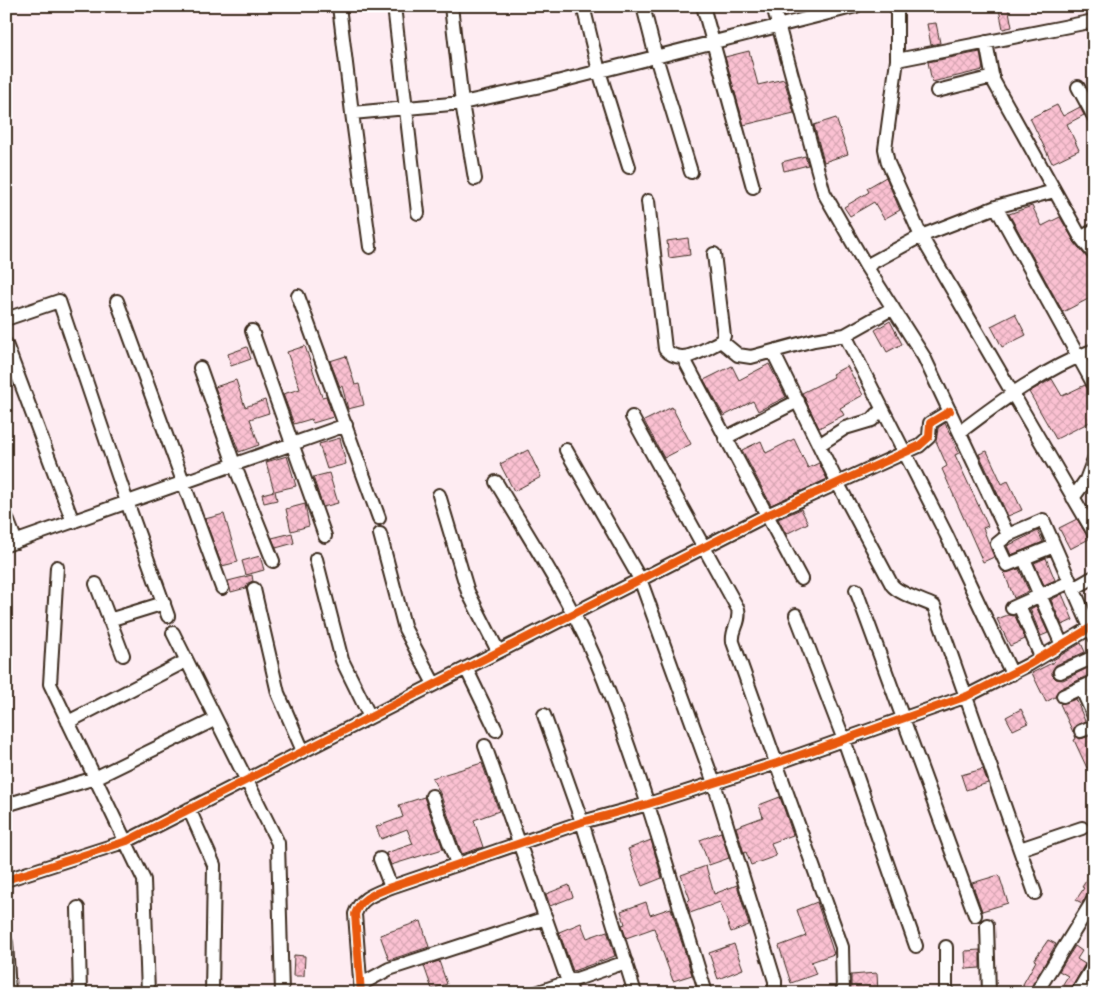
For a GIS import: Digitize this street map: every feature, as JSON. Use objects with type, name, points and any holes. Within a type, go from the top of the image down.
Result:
[{"type":"street","points":[[339,6],[370,247]]},
{"type":"street","points":[[394,6],[418,212]]},
{"type":"street","points":[[451,6],[462,103],[475,179]]},
{"type":"street","points":[[584,6],[599,71],[629,167]]},
{"type":"street","points":[[643,6],[656,57],[691,172]]},
{"type":"street","points":[[703,6],[753,187]]},
{"type":"street","points":[[773,6],[824,193],[866,266],[924,357],[1008,535]]},
{"type":"street","points":[[897,6],[897,60],[885,150],[888,164],[921,236],[1094,533]]},
{"type":"street","points":[[352,113],[462,103],[656,57],[850,7]]},
{"type":"street","points":[[897,60],[1094,21]]},
{"type":"street","points":[[986,42],[992,77],[1081,238],[1094,254]]},
{"type":"street","points":[[937,91],[992,77]]},
{"type":"street","points":[[1078,87],[1094,117]]},
{"type":"street","points":[[866,266],[921,236],[996,207],[1054,191]]},
{"type":"street","points":[[648,201],[665,349],[671,356],[684,359],[721,341],[724,336],[714,254]]},
{"type":"street","points":[[996,207],[1094,385]]},
{"type":"street","points":[[1081,238],[1094,230]]},
{"type":"street","points":[[298,296],[379,518]]},
{"type":"street","points":[[6,319],[59,301],[168,616]]},
{"type":"street","points":[[117,301],[222,588]]},
{"type":"street","points":[[721,341],[738,355],[751,357],[814,340],[845,335],[893,308]]},
{"type":"street","points":[[252,331],[325,536]]},
{"type":"street","points":[[845,335],[904,451],[1012,674]]},
{"type":"street","points":[[6,344],[73,522]]},
{"type":"street","points":[[960,432],[1013,391],[1078,356],[1094,350]]},
{"type":"street","points":[[774,352],[837,482],[897,592],[916,597],[934,606],[1035,893]]},
{"type":"street","points":[[684,359],[765,516],[801,579]]},
{"type":"street","points":[[200,368],[234,464],[273,561]]},
{"type":"street","points":[[725,438],[798,401]]},
{"type":"street","points":[[819,444],[845,428],[872,420],[882,409]]},
{"type":"street","points":[[6,880],[126,841],[765,516],[927,441],[930,424],[950,411]]},
{"type":"street","points":[[632,417],[738,609],[740,618],[732,635],[842,947],[843,993]]},
{"type":"street","points":[[6,516],[11,544],[346,425]]},
{"type":"street","points":[[566,450],[640,579],[714,783],[775,981],[775,993]]},
{"type":"street","points":[[1073,498],[1086,480],[1094,459]]},
{"type":"street","points":[[496,482],[573,613],[604,680],[648,804],[706,993]]},
{"type":"street","points":[[439,495],[468,592],[498,651]]},
{"type":"street","points":[[361,991],[355,914],[358,905],[364,899],[390,887],[457,864],[582,822],[648,804],[777,763],[967,696],[1012,674],[1062,645],[1092,632],[1043,520],[1008,535],[997,544],[1005,563],[1009,564],[1054,546]]},
{"type":"street","points":[[380,534],[405,629],[434,684]]},
{"type":"street","points":[[316,559],[342,660],[370,717]]},
{"type":"street","points":[[1024,559],[1062,645]]},
{"type":"street","points":[[57,567],[50,684],[144,880],[148,993]]},
{"type":"street","points":[[1041,657],[1015,606],[1040,595],[1094,577]]},
{"type":"street","points":[[96,584],[122,655]]},
{"type":"street","points":[[254,589],[278,692],[303,751]]},
{"type":"street","points":[[856,590],[975,915]]},
{"type":"street","points":[[110,620],[164,603]]},
{"type":"street","points":[[796,615],[844,740],[916,946]]},
{"type":"street","points":[[172,633],[278,843],[282,993]]},
{"type":"street","points":[[1060,672],[1094,657]]},
{"type":"street","points":[[68,722],[186,661]]},
{"type":"street","points":[[466,668],[496,730]]},
{"type":"street","points":[[1063,696],[1094,682]]},
{"type":"street","points":[[1081,688],[1094,716]]},
{"type":"street","points":[[544,715],[582,822],[635,993]]},
{"type":"street","points":[[6,805],[96,778],[216,719]]},
{"type":"street","points":[[1082,731],[1094,726]]},
{"type":"street","points":[[485,746],[570,988]]},
{"type":"street","points":[[432,796],[457,864]]},
{"type":"street","points":[[189,809],[214,865],[212,993]]},
{"type":"street","points":[[1020,849],[1082,828]]},
{"type":"street","points":[[380,858],[390,887]]},
{"type":"street","points":[[1036,993],[1094,899]]},
{"type":"street","points":[[78,908],[80,993]]},
{"type":"street","points":[[361,991],[365,982],[389,969],[546,918]]},
{"type":"street","points":[[987,926],[989,993]]},
{"type":"street","points":[[6,942],[9,993]]},
{"type":"street","points":[[946,947],[946,993]]},
{"type":"street","points":[[536,993],[570,988],[626,962]]},
{"type":"street","points":[[1076,993],[1094,965]]},
{"type":"building","points":[[1008,6],[1012,27],[1003,29],[999,9]]},
{"type":"building","points":[[936,23],[940,43],[931,45],[927,24]]},
{"type":"building","points":[[749,51],[758,85],[784,79],[794,113],[744,125],[725,57]]},
{"type":"building","points":[[980,52],[983,70],[932,82],[928,62]]},
{"type":"building","points":[[1057,105],[1063,116],[1080,107],[1084,115],[1067,124],[1079,150],[1052,163],[1030,118]]},
{"type":"building","points":[[836,118],[848,154],[824,162],[814,125]]},
{"type":"building","points":[[805,156],[808,165],[784,171],[782,162]]},
{"type":"building","points":[[886,177],[900,210],[884,219],[874,202],[850,216],[844,207],[869,192],[867,188]]},
{"type":"building","points":[[1032,206],[1042,226],[1060,217],[1075,243],[1088,259],[1094,262],[1094,296],[1063,312],[1009,214]]},
{"type":"building","points":[[688,238],[690,255],[669,258],[667,241]]},
{"type":"building","points":[[1015,314],[1026,335],[1002,347],[991,326]]},
{"type":"building","points":[[890,321],[902,344],[887,352],[875,330]]},
{"type":"building","points":[[305,346],[322,397],[326,396],[333,417],[313,423],[311,419],[294,424],[283,394],[300,389],[287,352]]},
{"type":"building","points":[[247,347],[251,359],[231,366],[228,354]]},
{"type":"building","points":[[346,356],[355,385],[359,384],[364,405],[348,409],[342,386],[340,387],[330,361]]},
{"type":"building","points":[[769,364],[786,397],[758,411],[753,401],[724,416],[704,380],[732,366],[739,380]]},
{"type":"building","points":[[847,366],[863,395],[840,408],[844,415],[819,428],[802,393],[834,377],[832,374]]},
{"type":"building","points":[[1052,379],[1062,396],[1085,385],[1094,397],[1094,420],[1056,439],[1029,392]]},
{"type":"building","points":[[236,380],[245,407],[265,400],[269,413],[250,419],[259,445],[239,452],[215,387]]},
{"type":"building","points":[[672,407],[691,444],[664,458],[644,421]]},
{"type":"building","points":[[945,423],[959,453],[955,455],[988,526],[983,528],[994,557],[983,562],[942,469],[947,466],[936,441],[938,428]]},
{"type":"building","points":[[340,438],[346,464],[327,469],[319,444]]},
{"type":"building","points":[[794,439],[808,468],[819,463],[827,479],[771,505],[742,450],[761,441],[766,453]]},
{"type":"building","points":[[528,450],[541,477],[514,491],[500,464]]},
{"type":"building","points":[[987,451],[1002,484],[1008,481],[1022,510],[1008,516],[979,454]]},
{"type":"building","points":[[287,456],[296,486],[275,491],[277,500],[264,503],[262,494],[274,491],[266,462]]},
{"type":"building","points":[[329,473],[338,503],[323,507],[313,477]]},
{"type":"building","points":[[305,504],[309,526],[291,531],[286,509]]},
{"type":"building","points":[[801,509],[808,523],[786,534],[778,519]]},
{"type":"building","points":[[224,514],[238,562],[222,566],[205,519]]},
{"type":"building","points":[[1077,519],[1089,539],[1070,549],[1059,528]]},
{"type":"building","points":[[1038,531],[1043,542],[1011,555],[1007,546]]},
{"type":"building","points":[[292,533],[294,543],[276,548],[272,538]]},
{"type":"building","points":[[260,556],[264,570],[246,575],[242,561]]},
{"type":"building","points":[[1046,558],[1055,580],[1044,585],[1034,563]]},
{"type":"building","points":[[1019,569],[1029,591],[1014,598],[1004,572]]},
{"type":"building","points":[[252,575],[253,581],[248,583],[246,588],[231,592],[228,581]]},
{"type":"building","points":[[1062,594],[1073,620],[1062,625],[1051,600]]},
{"type":"building","points":[[1036,606],[1048,633],[1041,636],[1030,609]]},
{"type":"building","points":[[1008,615],[1015,616],[1025,639],[1010,646],[997,619]]},
{"type":"building","points":[[1081,643],[1085,652],[1056,665],[1052,675],[1056,679],[1063,680],[1088,668],[1091,674],[1060,689],[1055,697],[1046,702],[1032,673],[1054,662],[1053,660]]},
{"type":"building","points":[[1076,699],[1085,721],[1075,726],[1073,732],[1060,704]]},
{"type":"building","points":[[1021,709],[1028,723],[1013,730],[1006,717]]},
{"type":"building","points":[[1092,735],[1094,764],[1087,768],[1074,740],[1076,739],[1075,736],[1080,739]]},
{"type":"building","points":[[482,763],[499,811],[474,820],[483,847],[462,854],[440,793],[432,778]]},
{"type":"building","points":[[983,769],[988,783],[966,790],[961,775]]},
{"type":"building","points":[[424,797],[443,849],[391,865],[386,853],[413,844],[407,829],[381,839],[376,827],[403,817],[399,805]]},
{"type":"building","points":[[780,797],[793,835],[771,843],[776,856],[751,865],[746,852],[744,853],[736,827],[763,817],[759,805]]},
{"type":"building","points":[[721,832],[729,858],[709,865],[700,840]]},
{"type":"building","points":[[651,840],[662,878],[642,886],[628,849]]},
{"type":"building","points":[[706,866],[714,894],[737,885],[749,925],[731,932],[720,902],[690,913],[687,902],[690,899],[681,875]]},
{"type":"building","points":[[1094,869],[1094,891],[1087,894],[1082,903],[1076,900]]},
{"type":"building","points":[[999,875],[1008,903],[982,911],[972,883]]},
{"type":"building","points":[[569,885],[573,897],[550,906],[546,894]]},
{"type":"building","points":[[646,902],[650,915],[671,908],[692,975],[673,981],[654,928],[626,938],[622,925],[625,924],[621,911]]},
{"type":"building","points":[[817,902],[834,954],[811,962],[816,974],[791,983],[779,946],[806,936],[797,910]]},
{"type":"building","points":[[421,921],[429,947],[389,960],[380,935]]},
{"type":"building","points":[[581,923],[587,938],[607,931],[615,956],[573,971],[559,932]]},
{"type":"building","points":[[1048,940],[1056,944],[1028,993],[1018,993],[1036,961],[1034,960]]},
{"type":"building","points":[[734,944],[743,969],[718,979],[709,953]]},
{"type":"building","points":[[1075,946],[1082,951],[1077,959],[1085,964],[1069,993],[1046,993],[1049,987],[1058,992],[1068,976],[1059,971]]},
{"type":"building","points":[[980,950],[980,968],[966,969],[965,951]]},
{"type":"building","points":[[294,955],[305,956],[304,976],[293,976]]},
{"type":"building","points":[[439,961],[447,984],[432,989],[424,966]]},
{"type":"building","points":[[877,973],[878,993],[851,993],[851,975]]},
{"type":"cycle path","points":[[6,880],[127,841],[765,516],[919,446],[929,437],[930,423],[950,411]]},
{"type":"cycle path","points":[[361,993],[355,914],[361,904],[374,894],[582,822],[648,804],[777,763],[967,696],[1028,665],[1090,628]]}]
